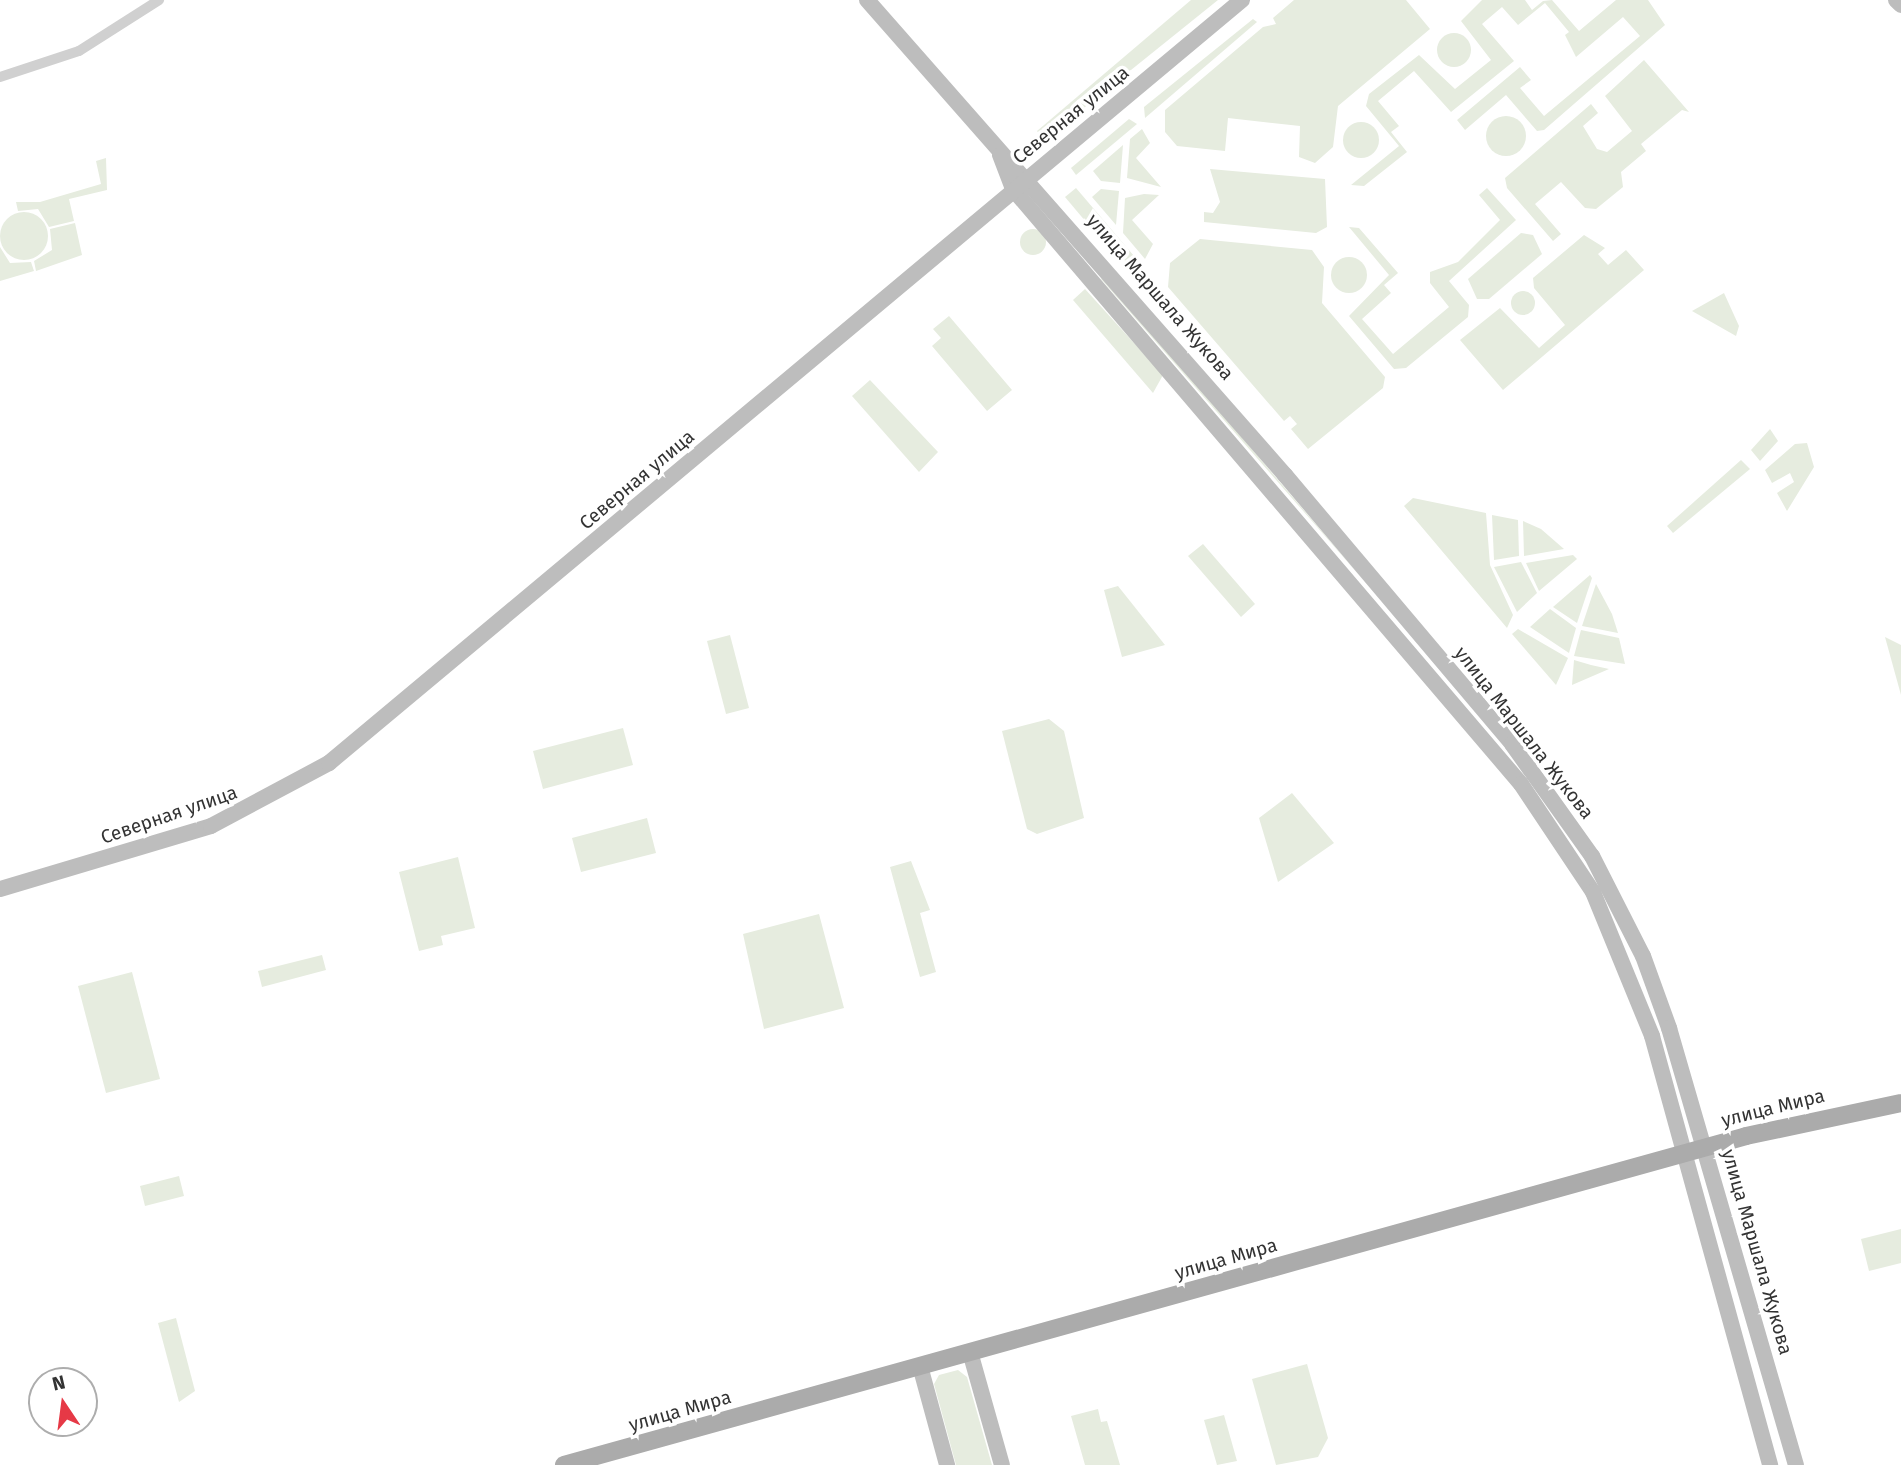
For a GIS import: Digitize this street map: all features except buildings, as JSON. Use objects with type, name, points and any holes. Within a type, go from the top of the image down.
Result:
[{"type":"main road","name":"улица Маршала Жукова","points":[[867,0],[999,152],[1029,176],[1532,771],[1603,874],[1654,984],[1706,1147],[1796,1465]]},
{"type":"main road","name":"Северная улица","points":[[0,889],[211,826],[329,763],[1013,188],[1242,0]]},
{"type":"main road","points":[[1896,0],[1901,5]]},
{"type":"main road","name":"улица Маршала Жукова","points":[[999,152],[1013,188],[1521,784],[1593,892],[1636,990],[1685,1153],[1770,1465]]},
{"type":"main road","points":[[1083,270],[1097,257]]},
{"type":"main road","points":[[1636,990],[1654,984]]},
{"type":"main road","name":"улица Мира","points":[[564,1465],[1706,1147],[1901,1103]]},
{"type":"main road","points":[[970,1352],[1002,1465]]},
{"type":"main road","points":[[920,1366],[947,1465]]},
{"type":"main road","points":[[1763,1436],[1786,1430]]},
{"type":"street","points":[[0,77],[79,51],[159,0]]},
{"type":"shaded area","points":[[1191,0],[1218,0],[1044,140],[1037,131]]},
{"type":"shaded area","points":[[1294,0],[1406,0],[1430,29],[1338,106],[1333,147],[1315,163],[1299,157],[1300,126],[1228,118],[1225,151],[1177,146],[1165,132],[1165,110],[1263,27],[1276,24],[1273,18]]},
{"type":"shaded area","points":[[1482,0],[1525,0],[1532,10],[1543,1],[1552,0],[1579,31],[1616,0],[1648,0],[1665,25],[1544,130],[1537,131],[1506,95],[1465,130],[1457,120],[1520,67],[1531,80],[1520,88],[1544,116],[1640,36],[1623,17],[1576,57],[1565,35],[1569,32],[1545,3],[1518,25],[1502,7],[1482,24],[1514,61],[1451,112],[1414,71],[1378,101],[1399,126],[1391,132],[1407,152],[1364,186],[1351,185],[1399,146],[1366,106],[1369,94],[1419,55],[1455,89],[1491,60],[1461,21]]},
{"type":"shaded area","points":[[1253,19],[1257,22],[1145,118],[1144,107]]},
{"type":"shaded area","points":[[1454,33],[1466,38],[1471,50],[1466,62],[1454,67],[1442,62],[1437,50],[1442,38]]},
{"type":"shaded area","points":[[1644,60],[1689,112],[1682,110],[1641,144],[1646,151],[1621,172],[1623,187],[1596,209],[1585,208],[1561,182],[1535,204],[1561,234],[1553,241],[1507,188],[1505,178],[1591,104],[1598,113],[1583,126],[1597,149],[1607,152],[1632,131],[1605,96]]},
{"type":"shaded area","points":[[1506,116],[1514,117],[1520,122],[1525,128],[1525,144],[1520,150],[1514,155],[1506,156],[1498,155],[1492,150],[1487,144],[1486,136],[1487,128],[1492,122],[1498,117]]},
{"type":"shaded area","points":[[1129,119],[1137,124],[1076,175],[1071,168]]},
{"type":"shaded area","points":[[1361,122],[1374,127],[1379,140],[1374,153],[1361,158],[1348,153],[1343,140],[1348,127]]},
{"type":"shaded area","points":[[1142,129],[1150,143],[1136,158],[1161,187],[1127,178],[1130,139]]},
{"type":"shaded area","points":[[1123,145],[1120,183],[1101,181],[1093,171]]},
{"type":"shaded area","points":[[106,158],[107,190],[69,199],[74,221],[49,227],[38,209],[18,211],[16,202],[40,202],[101,184],[96,161]]},
{"type":"shaded area","points":[[1210,169],[1325,179],[1327,227],[1316,233],[1204,222],[1204,212],[1213,213],[1220,202]]},
{"type":"shaded area","points":[[1076,188],[1140,263],[1118,260],[1065,197]]},
{"type":"shaded area","points":[[1487,188],[1516,220],[1449,281],[1469,305],[1468,317],[1406,368],[1394,369],[1349,316],[1389,275],[1349,227],[1359,228],[1398,273],[1384,285],[1391,293],[1362,319],[1393,354],[1449,307],[1430,283],[1430,272],[1458,262],[1500,220],[1479,195]]},
{"type":"shaded area","points":[[1101,189],[1119,191],[1116,225],[1092,197]]},
{"type":"shaded area","points":[[1144,194],[1159,195],[1132,220],[1153,244],[1145,259],[1123,233],[1125,198]]},
{"type":"shaded area","points":[[24,212],[41,219],[48,236],[41,253],[24,260],[7,253],[0,236],[7,219]]},
{"type":"shaded area","points":[[75,223],[82,255],[36,271],[34,261],[52,250],[50,229]]},
{"type":"shaded area","points":[[1033,229],[1042,233],[1046,242],[1042,251],[1033,255],[1024,251],[1020,242],[1024,233]]},
{"type":"shaded area","points":[[1521,233],[1533,235],[1542,254],[1489,299],[1477,299],[1468,279]]},
{"type":"shaded area","points":[[1584,235],[1605,248],[1598,254],[1608,265],[1626,250],[1644,270],[1503,390],[1460,340],[1500,308],[1539,348],[1565,325],[1534,288],[1533,278]]},
{"type":"shaded area","points":[[1200,239],[1312,250],[1324,267],[1322,303],[1385,377],[1383,388],[1308,449],[1291,429],[1297,424],[1290,416],[1284,421],[1168,287],[1170,263]]},
{"type":"shaded area","points":[[0,247],[10,263],[31,262],[34,271],[0,281]]},
{"type":"shaded area","points":[[1349,257],[1362,262],[1367,275],[1362,288],[1349,293],[1336,288],[1331,275],[1336,262]]},
{"type":"shaded area","points":[[1104,276],[1372,590],[1101,279]]},
{"type":"shaded area","points":[[1085,289],[1163,375],[1153,393],[1073,300]]},
{"type":"shaded area","points":[[1523,291],[1532,294],[1535,303],[1532,312],[1523,315],[1514,312],[1511,303],[1514,294]]},
{"type":"shaded area","points":[[1724,293],[1739,326],[1736,336],[1692,311]]},
{"type":"shaded area","points":[[949,316],[1012,390],[987,411],[932,346],[941,338],[933,329]]},
{"type":"shaded area","points":[[870,380],[938,452],[919,472],[852,396]]},
{"type":"shaded area","points":[[1770,429],[1778,441],[1760,461],[1751,450]]},
{"type":"shaded area","points":[[1807,443],[1814,467],[1787,511],[1777,493],[1794,482],[1790,473],[1772,483],[1765,470],[1795,444]]},
{"type":"shaded area","points":[[1741,460],[1750,469],[1673,533],[1667,526]]},
{"type":"shaded area","points":[[1413,498],[1486,513],[1490,565],[1513,615],[1507,628],[1404,506]]},
{"type":"shaded area","points":[[1492,515],[1518,520],[1519,556],[1494,560]]},
{"type":"shaded area","points":[[1523,521],[1541,529],[1564,549],[1524,556]]},
{"type":"shaded area","points":[[1203,544],[1255,604],[1241,617],[1188,556]]},
{"type":"shaded area","points":[[1573,555],[1577,559],[1539,591],[1526,563]]},
{"type":"shaded area","points":[[1521,562],[1537,593],[1517,612],[1494,567]]},
{"type":"shaded area","points":[[1590,575],[1592,578],[1577,623],[1553,607]]},
{"type":"shaded area","points":[[1596,584],[1612,614],[1618,633],[1582,626]]},
{"type":"shaded area","points":[[1118,586],[1165,645],[1122,657],[1104,590]]},
{"type":"shaded area","points":[[1550,609],[1576,628],[1569,653],[1530,627]]},
{"type":"shaded area","points":[[1518,629],[1568,658],[1556,685],[1512,634]]},
{"type":"shaded area","points":[[1581,630],[1619,638],[1625,664],[1574,656]]},
{"type":"shaded area","points":[[730,635],[749,708],[726,714],[707,641]]},
{"type":"shaded area","points":[[1885,637],[1901,645],[1901,695]]},
{"type":"shaded area","points":[[1574,660],[1591,665],[1609,669],[1572,685]]},
{"type":"shaded area","points":[[1049,719],[1064,731],[1084,818],[1037,834],[1027,829],[1002,731]]},
{"type":"shaded area","points":[[623,728],[633,765],[543,789],[533,751]]},
{"type":"shaded area","points":[[1292,793],[1334,843],[1278,882],[1259,818]]},
{"type":"shaded area","points":[[647,818],[656,853],[581,872],[572,838]]},
{"type":"shaded area","points":[[458,857],[475,928],[441,936],[443,945],[419,951],[399,872]]},
{"type":"shaded area","points":[[911,861],[930,910],[920,913],[936,972],[920,977],[890,867]]},
{"type":"shaded area","points":[[819,914],[844,1008],[764,1029],[743,934]]},
{"type":"shaded area","points":[[322,955],[326,970],[262,987],[258,971]]},
{"type":"shaded area","points":[[132,972],[160,1079],[106,1093],[78,986]]},
{"type":"shaded area","points":[[179,1176],[184,1196],[145,1206],[140,1186]]},
{"type":"shaded area","points":[[1901,1229],[1901,1263],[1869,1271],[1861,1239]]},
{"type":"shaded area","points":[[176,1318],[195,1391],[179,1402],[158,1323]]},
{"type":"shaded area","points":[[1307,1364],[1328,1438],[1318,1457],[1276,1465],[1252,1379]]},
{"type":"shaded area","points":[[958,1370],[967,1377],[992,1465],[956,1465],[934,1384],[939,1375]]},
{"type":"shaded area","points":[[1098,1409],[1101,1422],[1107,1421],[1120,1465],[1085,1465],[1071,1416]]},
{"type":"shaded area","points":[[1224,1415],[1237,1461],[1217,1465],[1204,1420]]}]
